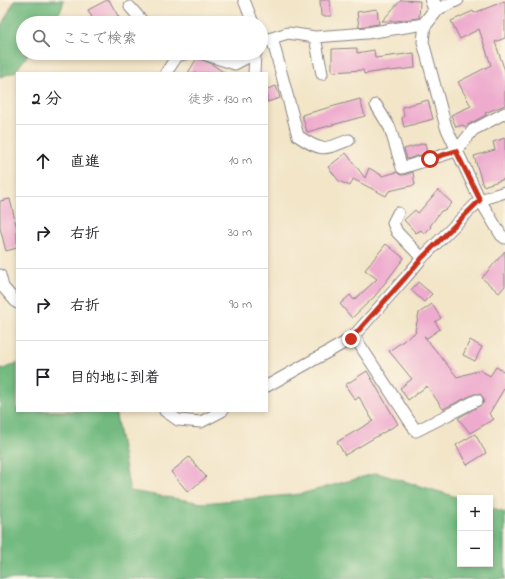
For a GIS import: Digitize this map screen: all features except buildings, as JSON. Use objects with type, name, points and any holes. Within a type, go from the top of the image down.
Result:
[{"type":"street","points":[[244,0],[250,16]]},
{"type":"street","points":[[458,0],[434,5],[425,24],[423,42],[446,127],[456,151],[480,200],[504,235]]},
{"type":"street","points":[[130,8],[137,16]]},
{"type":"street","points":[[268,40],[288,33],[315,37],[367,33],[425,24]]},
{"type":"street","points":[[315,37],[322,74]]},
{"type":"street","points":[[272,38],[298,136],[313,146],[325,149],[349,140]]},
{"type":"street","points":[[166,72],[171,60]]},
{"type":"street","points":[[223,60],[235,64],[243,60]]},
{"type":"street","points":[[254,72],[255,60]]},
{"type":"street","points":[[376,106],[390,128],[402,168],[456,151],[473,130],[505,113]]},
{"type":"street","points":[[268,385],[351,339],[422,258],[480,200],[505,192]]},
{"type":"street","points":[[398,213],[393,223],[398,232],[422,258]]},
{"type":"street","points":[[0,275],[3,287],[16,302]]},
{"type":"street","points":[[354,336],[416,431],[477,400]]},
{"type":"street","points":[[166,412],[178,420],[201,422],[220,412]]},
{"type":"green space","points":[[15,0],[64,0],[61,10],[56,16],[16,16],[16,60],[24,60],[15,72],[0,77],[0,28]]},
{"type":"green space","points":[[16,363],[16,412],[115,412],[130,491],[203,503],[301,494],[377,473],[457,497],[457,567],[493,567],[493,509],[505,513],[505,579],[0,579],[0,367],[3,369]]},
{"type":"route","points":[[351,339],[422,258],[480,200],[456,151],[430,159]]}]
